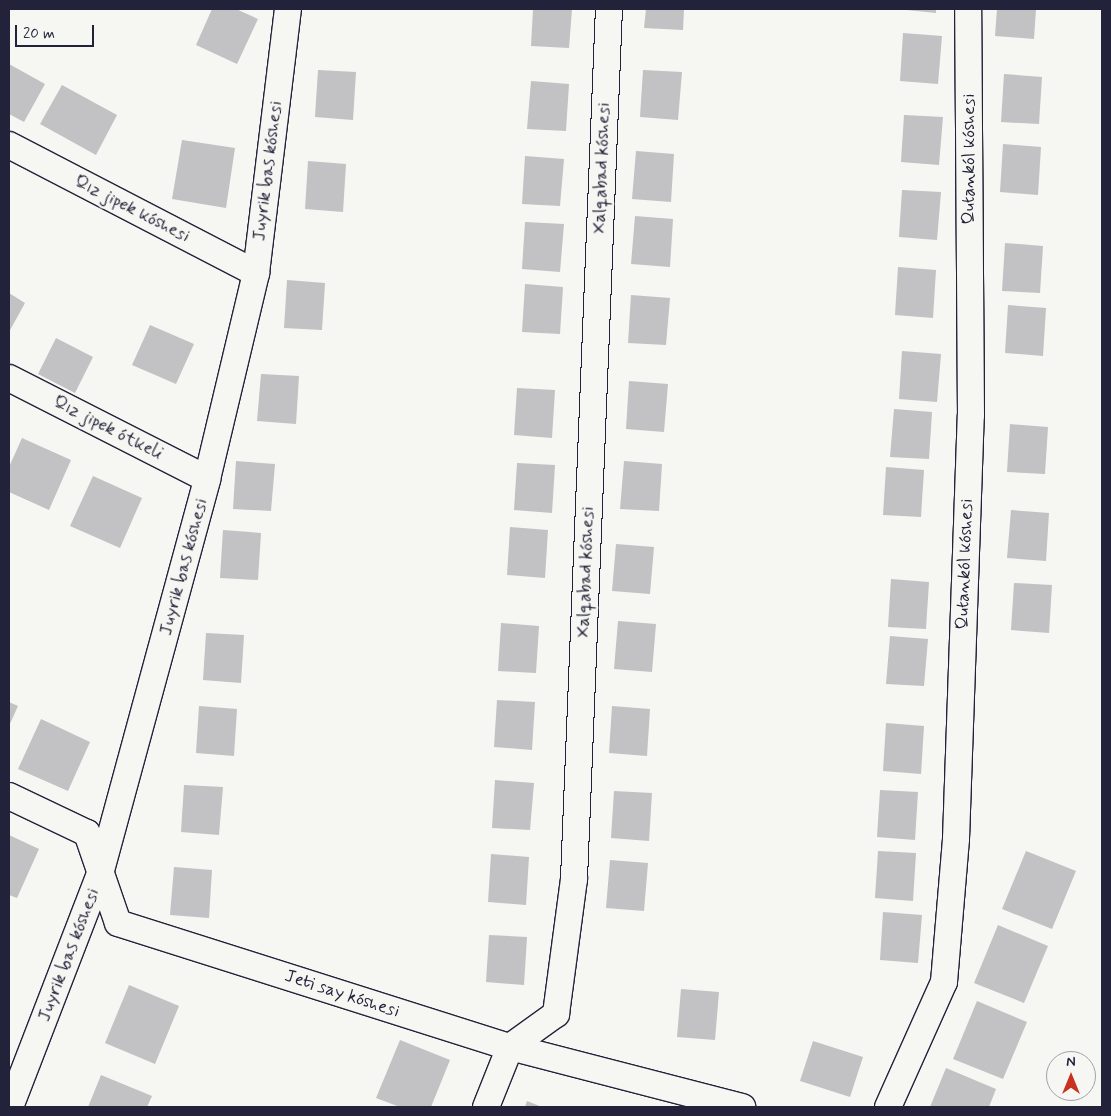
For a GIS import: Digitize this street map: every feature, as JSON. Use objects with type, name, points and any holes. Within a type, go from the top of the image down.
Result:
[{"type":"street","name":"Juyrik bas kóshesi","points":[[10,1107],[100,874],[207,479],[256,273],[288,9]]},
{"type":"street","name":"Xalqabad kóshesi","points":[[510,1047],[556,1014],[574,879],[608,9]]},
{"type":"street","name":"Qutankól kóshesi","points":[[888,1107],[944,982],[956,839],[971,415],[968,9]]},
{"type":"street","name":"Qız jipek kóshesi","points":[[9,145],[256,273]]},
{"type":"street","name":"Qız jipek ótkeli","points":[[9,378],[207,479]]},
{"type":"street","name":"Jeti say kóshesi","points":[[9,796],[87,833],[118,923],[510,1047],[742,1107]]},
{"type":"street","points":[[486,1107],[510,1047]]},
{"type":"building","points":[[212,9],[236,9],[258,19],[237,64],[196,45]]},
{"type":"building","points":[[533,9],[572,9],[569,48],[531,46]]},
{"type":"building","points":[[646,9],[684,9],[683,30],[644,28]]},
{"type":"building","points":[[897,9],[936,9],[936,13]]},
{"type":"building","points":[[997,9],[1036,9],[1034,39],[995,36]]},
{"type":"building","points":[[903,33],[942,36],[938,84],[900,81]]},
{"type":"building","points":[[9,64],[45,84],[24,122],[9,114]]},
{"type":"building","points":[[318,70],[356,72],[353,120],[315,117]]},
{"type":"building","points":[[643,70],[682,72],[678,120],[640,117]]},
{"type":"building","points":[[1004,74],[1042,77],[1039,124],[1001,122]]},
{"type":"building","points":[[531,81],[569,84],[566,131],[527,129]]},
{"type":"building","points":[[62,85],[117,115],[96,155],[40,124]]},
{"type":"building","points":[[904,115],[943,117],[939,165],[901,162]]},
{"type":"building","points":[[182,140],[235,148],[226,208],[172,199]]},
{"type":"building","points":[[1003,144],[1041,147],[1038,195],[1000,192]]},
{"type":"building","points":[[636,151],[674,154],[671,202],[632,199]]},
{"type":"building","points":[[525,156],[564,159],[560,206],[522,204]]},
{"type":"building","points":[[308,161],[346,164],[343,212],[305,209]]},
{"type":"building","points":[[902,190],[941,192],[937,240],[899,237]]},
{"type":"building","points":[[635,216],[673,219],[670,267],[631,264]]},
{"type":"building","points":[[525,222],[564,224],[560,272],[522,269]]},
{"type":"building","points":[[1005,243],[1043,246],[1040,293],[1002,291]]},
{"type":"building","points":[[898,267],[936,270],[933,318],[895,315]]},
{"type":"building","points":[[287,280],[325,283],[322,330],[284,328]]},
{"type":"building","points":[[525,284],[563,287],[560,334],[522,332]]},
{"type":"building","points":[[9,293],[25,303],[9,332]]},
{"type":"building","points":[[631,295],[670,298],[666,345],[628,343]]},
{"type":"building","points":[[1008,305],[1046,308],[1043,356],[1005,353]]},
{"type":"building","points":[[150,325],[194,344],[176,384],[132,365]]},
{"type":"building","points":[[56,338],[93,357],[75,393],[38,374]]},
{"type":"building","points":[[902,351],[941,354],[937,402],[899,399]]},
{"type":"building","points":[[261,374],[299,376],[296,424],[257,421]]},
{"type":"building","points":[[629,381],[668,384],[664,432],[626,429]]},
{"type":"building","points":[[517,388],[555,390],[552,438],[514,435]]},
{"type":"building","points":[[894,409],[932,412],[929,459],[890,457]]},
{"type":"building","points":[[1010,424],[1048,427],[1045,474],[1007,472]]},
{"type":"building","points":[[22,438],[71,460],[49,510],[9,492],[9,467]]},
{"type":"building","points":[[236,461],[275,464],[271,511],[233,509]]},
{"type":"building","points":[[624,461],[662,464],[659,511],[620,509]]},
{"type":"building","points":[[517,463],[555,465],[552,513],[514,510]]},
{"type":"building","points":[[886,467],[924,470],[921,517],[883,515]]},
{"type":"building","points":[[93,476],[142,498],[120,548],[70,526]]},
{"type":"building","points":[[1011,510],[1049,513],[1046,561],[1007,558]]},
{"type":"building","points":[[510,527],[548,530],[545,578],[507,575]]},
{"type":"building","points":[[223,530],[261,533],[258,580],[220,578]]},
{"type":"building","points":[[616,544],[654,547],[650,594],[612,591]]},
{"type":"building","points":[[891,579],[929,582],[926,629],[888,627]]},
{"type":"building","points":[[1014,583],[1052,585],[1049,633],[1011,630]]},
{"type":"building","points":[[618,621],[656,624],[652,672],[614,669]]},
{"type":"building","points":[[501,623],[539,626],[536,673],[498,671]]},
{"type":"building","points":[[206,633],[244,635],[241,683],[203,680]]},
{"type":"building","points":[[890,636],[928,639],[924,686],[886,684]]},
{"type":"building","points":[[497,700],[535,702],[532,750],[494,747]]},
{"type":"building","points":[[9,702],[18,706],[9,726]]},
{"type":"building","points":[[199,706],[237,709],[234,756],[196,753]]},
{"type":"building","points":[[612,706],[650,709],[647,756],[609,753]]},
{"type":"building","points":[[41,719],[90,742],[68,791],[18,769]]},
{"type":"building","points":[[886,723],[924,726],[921,774],[883,771]]},
{"type":"building","points":[[495,780],[534,783],[530,830],[492,828]]},
{"type":"building","points":[[184,785],[223,787],[219,835],[181,832]]},
{"type":"building","points":[[880,790],[918,792],[915,840],[877,837]]},
{"type":"building","points":[[614,791],[652,793],[649,841],[611,838]]},
{"type":"building","points":[[9,835],[39,849],[17,898],[9,895]]},
{"type":"building","points":[[878,851],[916,853],[913,901],[875,898]]},
{"type":"building","points":[[1026,851],[1076,871],[1052,929],[1002,909]]},
{"type":"building","points":[[491,854],[529,857],[526,905],[488,902]]},
{"type":"building","points":[[610,860],[648,863],[644,911],[606,908]]},
{"type":"building","points":[[174,867],[212,870],[209,918],[170,915]]},
{"type":"building","points":[[883,912],[922,915],[918,963],[880,960]]},
{"type":"building","points":[[998,925],[1048,946],[1024,1003],[974,983]]},
{"type":"building","points":[[489,935],[527,937],[524,985],[486,982]]},
{"type":"building","points":[[129,985],[179,1006],[155,1064],[105,1043]]},
{"type":"building","points":[[681,989],[719,992],[715,1040],[677,1037]]},
{"type":"building","points":[[977,1001],[1027,1022],[1003,1079],[953,1059]]},
{"type":"building","points":[[400,1040],[450,1060],[431,1107],[400,1107],[376,1098]]},
{"type":"building","points":[[813,1041],[863,1057],[850,1097],[800,1081]]},
{"type":"building","points":[[946,1068],[996,1089],[989,1107],[930,1107]]},
{"type":"building","points":[[101,1075],[152,1096],[147,1107],[88,1107]]},
{"type":"building","points":[[527,1101],[542,1107],[525,1107]]}]
